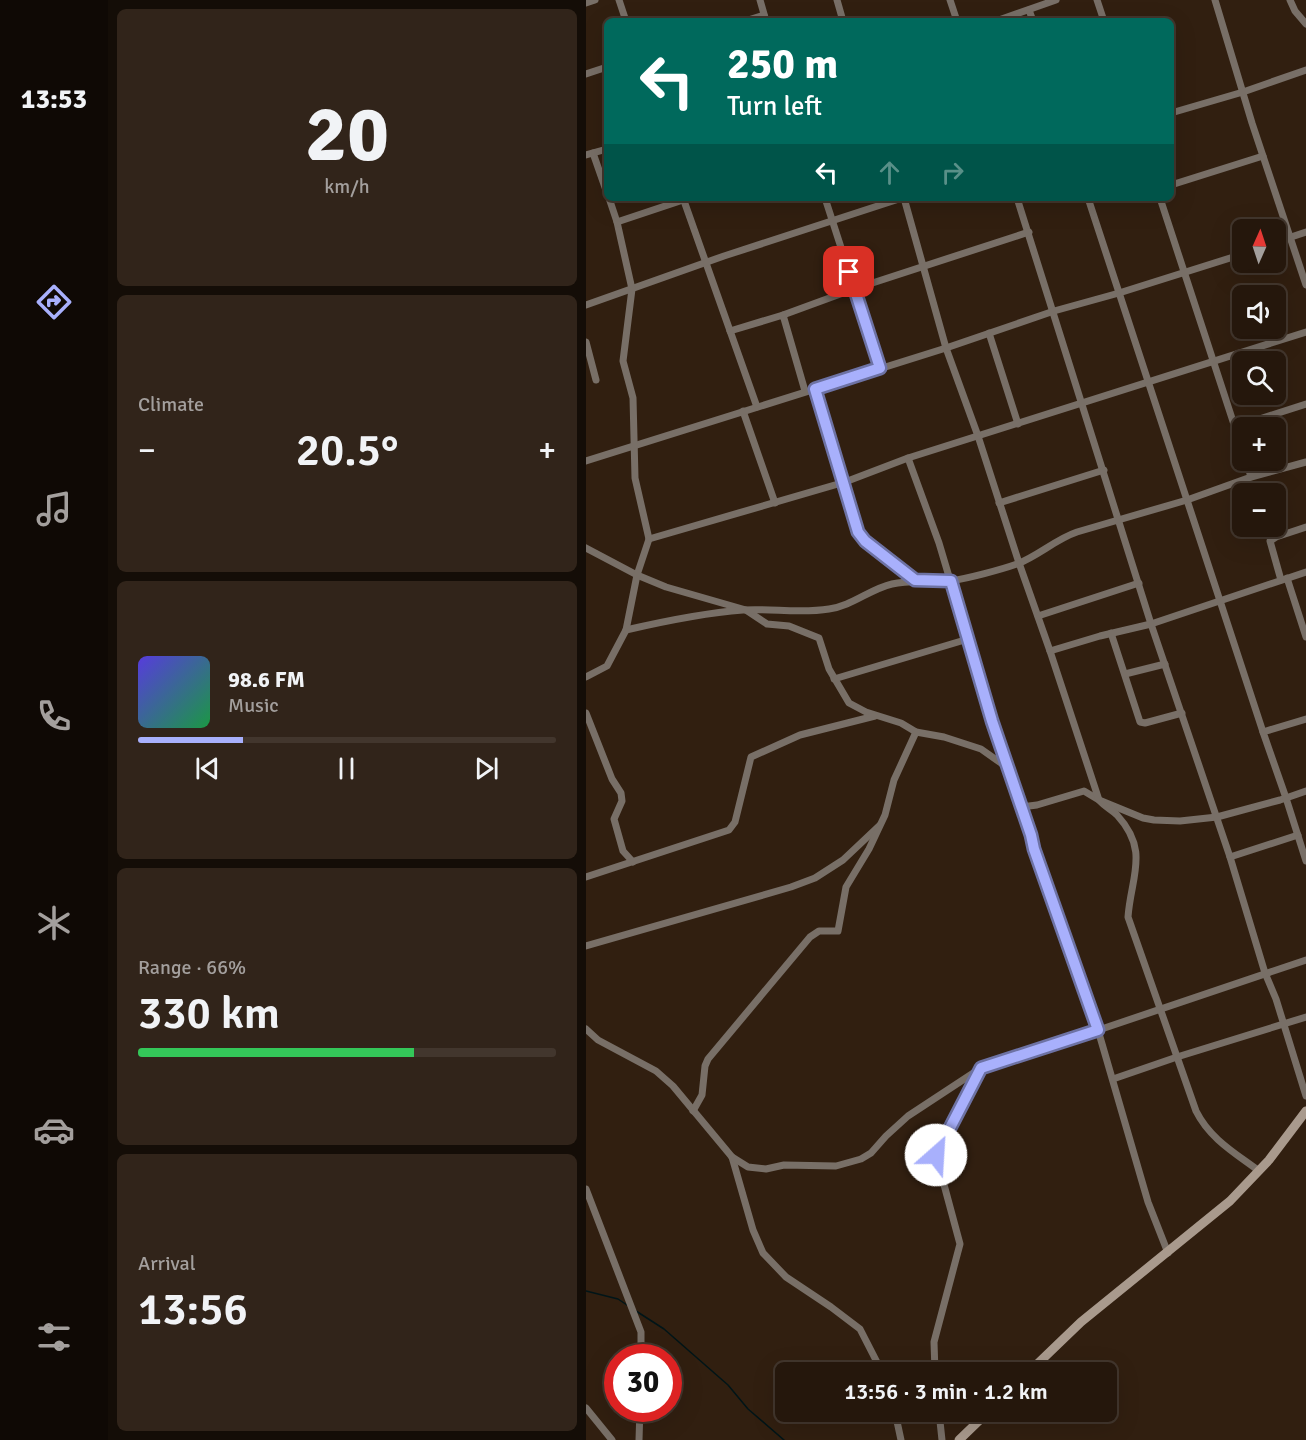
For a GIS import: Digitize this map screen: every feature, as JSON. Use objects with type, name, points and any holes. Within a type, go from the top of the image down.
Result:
[{"type":"street","points":[[586,3],[595,0]]},
{"type":"street","points":[[619,0],[625,18]]},
{"type":"street","points":[[760,0],[765,18]]},
{"type":"street","points":[[837,0],[842,18]]},
{"type":"street","points":[[950,0],[956,18]]},
{"type":"street","points":[[1005,18],[1056,0]]},
{"type":"street","points":[[1097,0],[1103,18]]},
{"type":"street","points":[[1215,0],[1306,285]]},
{"type":"street","points":[[1290,0],[1295,11],[1306,24]]},
{"type":"street","points":[[1030,10],[1032,18]]},
{"type":"street","points":[[586,74],[604,68]]},
{"type":"street","points":[[1174,112],[1243,92],[1306,70]]},
{"type":"street","points":[[590,154],[604,186]]},
{"type":"street","points":[[1174,184],[1263,156]]},
{"type":"street","points":[[586,677],[607,666],[626,630],[637,575],[649,539],[635,478],[633,398],[623,361],[632,289],[610,201]]},
{"type":"street","points":[[617,222],[676,201]]},
{"type":"street","points":[[686,201],[757,407]]},
{"type":"street","points":[[826,201],[880,368]]},
{"type":"street","points":[[586,305],[893,201]]},
{"type":"street","points":[[904,201],[946,348],[978,436],[1099,800],[1117,815],[1136,849],[1136,873],[1129,900],[1128,917],[1159,1008],[1203,1126],[1214,1139],[1259,1171]]},
{"type":"street","points":[[1018,201],[1084,404],[1151,624],[1217,817],[1306,1096]]},
{"type":"street","points":[[1089,201],[1306,861]]},
{"type":"street","points":[[1161,201],[1232,418]]},
{"type":"street","points":[[730,331],[1029,232]]},
{"type":"street","points":[[1286,238],[1306,232]]},
{"type":"street","points":[[586,461],[946,348],[1054,311],[1232,257]]},
{"type":"street","points":[[783,315],[805,391]]},
{"type":"street","points":[[649,539],[845,482],[908,458],[1306,332]]},
{"type":"street","points":[[989,333],[1018,424]]},
{"type":"street","points":[[586,342],[596,380]]},
{"type":"street","points":[[815,389],[845,482],[858,532],[865,541],[915,580]]},
{"type":"street","points":[[1266,417],[1306,404]]},
{"type":"street","points":[[743,411],[775,503]]},
{"type":"street","points":[[908,458],[951,581],[1055,911],[1098,1030],[1148,1202],[1168,1253]]},
{"type":"street","points":[[626,630],[687,616],[746,610],[783,612],[829,609],[844,605],[877,588],[915,580],[951,581],[1019,563],[1064,537],[1188,500],[1251,477],[1306,462]]},
{"type":"street","points":[[999,503],[1104,470]]},
{"type":"street","points":[[1249,471],[1251,477]]},
{"type":"street","points":[[1306,527],[1270,541],[1306,637]]},
{"type":"street","points":[[586,548],[637,575],[681,592],[746,610],[767,624],[789,626],[819,638],[829,669],[849,703],[877,716],[901,723],[916,732],[944,737],[981,748],[1009,768]]},
{"type":"street","points":[[1050,651],[1151,624],[1306,572]]},
{"type":"street","points":[[1038,616],[1139,583]]},
{"type":"street","points":[[1111,633],[1140,722],[1145,723],[1182,713]]},
{"type":"street","points":[[834,678],[968,639]]},
{"type":"street","points":[[1125,674],[1165,664]]},
{"type":"street","points":[[586,713],[612,779],[620,793],[622,801],[614,819],[623,851],[633,862]]},
{"type":"street","points":[[586,877],[729,830],[735,822],[749,760],[755,754],[800,735],[877,716]]},
{"type":"street","points":[[1263,732],[1306,719]]},
{"type":"street","points":[[693,1111],[702,1095],[708,1059],[810,937],[820,931],[838,931],[846,887],[869,849],[889,807],[894,780],[916,732]]},
{"type":"street","points":[[1021,807],[1037,805],[1084,791],[1099,800],[1143,818],[1180,821],[1217,817],[1306,791]]},
{"type":"street","points":[[586,946],[815,878],[843,860],[880,825]]},
{"type":"street","points":[[1230,857],[1298,835]]},
{"type":"street","points":[[586,1029],[598,1040],[656,1071],[673,1086],[732,1157],[748,1167],[766,1169],[784,1165],[836,1166],[861,1159],[871,1153],[908,1116],[981,1068],[1306,960]]},
{"type":"street","points":[[1113,1079],[1284,1022],[1306,1017]]},
{"type":"street","points":[[935,1362],[934,1342],[960,1244],[936,1155],[981,1068]]},
{"type":"street","points":[[1039,1362],[1081,1322],[1230,1202],[1259,1171],[1306,1111]]},
{"type":"street","points":[[732,1157],[753,1230],[763,1254],[786,1277],[831,1306],[860,1329],[877,1362]]},
{"type":"street","points":[[586,1189],[641,1332],[641,1344]]},
{"type":"street","points":[[586,1408],[612,1440]]},
{"type":"street","points":[[638,1440],[639,1422]]},
{"type":"street","points":[[897,1422],[901,1440]]},
{"type":"street","points":[[940,1422],[942,1440]]},
{"type":"street","points":[[958,1440],[977,1422]]},
{"type":"waterway","points":[[586,1291],[618,1299],[627,1305]]},
{"type":"waterway","points":[[636,1311],[664,1329],[728,1385],[748,1409],[784,1440]]},
{"type":"route","points":[[849,272],[880,368],[815,389],[845,482],[858,532],[865,541],[915,580],[951,581],[992,721],[1055,911],[1098,1030],[981,1068],[936,1155]]}]
